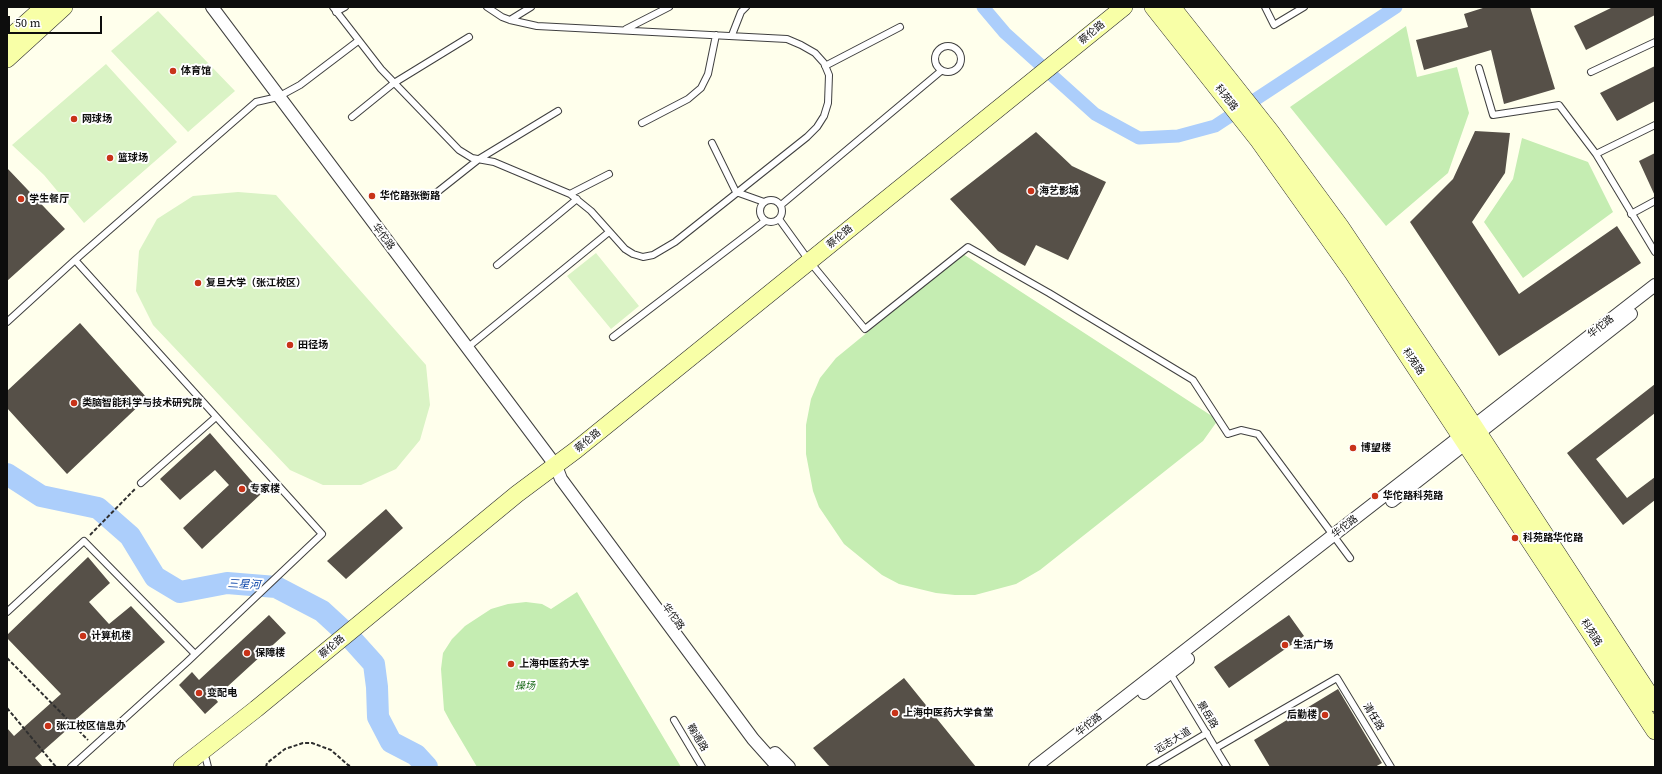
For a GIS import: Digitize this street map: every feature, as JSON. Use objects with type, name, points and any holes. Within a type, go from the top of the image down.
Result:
[{"type":"street","points":[[7,40],[44,7]]},
{"type":"street","points":[[7,59],[64,7]]},
{"type":"street","name":"华佗路","points":[[212,7],[466,348],[556,466],[561,479],[754,739],[778,767]]},
{"type":"street","name":"蔡伦路","points":[[203,764],[331,652],[522,490],[544,472],[556,466],[1124,7]]},
{"type":"street","name":"科苑路","points":[[1153,7],[1227,87]]},
{"type":"street","name":"科苑路","points":[[1172,7],[1227,87],[1265,136],[1354,273],[1470,435],[1655,703]]},
{"type":"street","name":"华佗路","points":[[1470,435],[1655,285]]},
{"type":"street","name":"华佗路","points":[[1035,767],[1655,295]]},
{"type":"street","name":"科苑路","points":[[1470,435],[1655,731]]},
{"type":"street","name":"华佗路","points":[[556,466],[567,474],[759,734],[790,767]]},
{"type":"street","name":"华佗路","points":[[1048,767],[1170,673],[1336,539]]},
{"type":"street","name":"蔡伦路","points":[[182,767],[331,652]]},
{"type":"lane","points":[[345,7],[334,10],[394,83],[459,150],[465,155],[494,162],[570,194],[591,211],[625,249],[633,254],[643,257],[653,255],[676,242],[817,127],[824,116],[828,103],[830,88],[829,75],[825,66],[815,53],[787,39],[716,34],[537,26],[510,20],[487,7]]},
{"type":"lane","points":[[510,20],[532,7]]},
{"type":"lane","points":[[624,30],[669,7]]},
{"type":"lane","points":[[732,35],[741,12],[746,7]]},
{"type":"lane","points":[[1265,7],[1274,25],[1304,7]]},
{"type":"lane","points":[[825,66],[900,27]]},
{"type":"lane","points":[[642,123],[688,99],[701,88],[708,74],[716,34]]},
{"type":"lane","points":[[352,117],[394,83],[469,37]]},
{"type":"lane","points":[[7,322],[75,260],[256,102],[278,97],[300,85],[358,41]]},
{"type":"lane","points":[[1591,72],[1655,42]]},
{"type":"lane","points":[[946,46],[955,48],[961,58],[959,66],[949,73],[941,71],[935,64],[938,51],[946,46]]},
{"type":"lane","points":[[1479,68],[1493,116],[1559,105],[1596,154],[1655,252]]},
{"type":"lane","points":[[780,205],[941,71]]},
{"type":"lane","points":[[431,197],[479,159],[558,111]]},
{"type":"lane","points":[[1596,154],[1655,125]]},
{"type":"lane","points":[[613,337],[765,221],[772,222],[779,219],[782,212],[780,205],[775,200],[764,202],[736,192],[712,143]]},
{"type":"lane","points":[[570,194],[610,174]]},
{"type":"lane","points":[[497,266],[577,199]]},
{"type":"lane","points":[[1631,214],[1655,201]]},
{"type":"lane","points":[[764,202],[759,211],[765,221]]},
{"type":"lane","points":[[779,219],[810,262],[865,329],[968,247],[1193,380],[1228,434],[1241,430],[1258,434],[1350,558]]},
{"type":"lane","points":[[466,348],[609,232]]},
{"type":"lane","points":[[71,767],[195,654],[322,534],[75,260]]},
{"type":"lane","points":[[141,483],[216,417]]},
{"type":"lane","points":[[7,612],[84,541],[195,654]]},
{"type":"lane","name":"景岳路","points":[[1170,673],[1227,767]]},
{"type":"lane","name":"清任路","points":[[1216,748],[1337,678],[1391,767]]},
{"type":"lane","name":"鞠通路","points":[[674,720],[702,767]]},
{"type":"lane","name":"远志大道","points":[[1150,767],[1206,733]]},
{"type":"path","points":[[84,541],[141,483]]},
{"type":"path","points":[[7,658],[94,746]]},
{"type":"path","points":[[7,708],[56,767]]},
{"type":"path","points":[[266,767],[267,763],[285,749],[303,743],[312,743],[331,750],[352,767]]},
{"type":"green space","name":"体育馆","points":[[158,11],[235,91],[188,132],[111,51]]},
{"type":"green space","points":[[1406,26],[1417,77],[1457,67],[1469,113],[1448,173],[1386,226],[1290,107]]},
{"type":"green space","points":[[106,64],[177,142],[84,223],[44,175],[12,145]]},
{"type":"green space","points":[[1522,138],[1588,162],[1613,212],[1523,278],[1484,222],[1513,179]]},
{"type":"green space","name":"田径场","points":[[238,192],[276,195],[426,365],[430,405],[420,440],[396,469],[361,485],[323,485],[290,470],[153,325],[136,291],[139,251],[157,219],[193,196]]},
{"type":"green space","points":[[596,253],[639,306],[611,329],[567,276]]},
{"type":"green space","points":[[963,254],[1218,420],[1203,441],[1040,570],[1016,584],[975,595],[936,593],[899,584],[882,575],[844,544],[819,507],[813,491],[806,454],[806,425],[811,399],[820,378],[836,358]]},
{"type":"green space","name":"操场","points":[[577,592],[681,767],[477,767],[444,710],[441,669],[443,653],[452,639],[465,626],[491,609],[508,604],[526,602],[542,604],[551,609]]},
{"type":"building","points":[[1486,7],[1530,7],[1555,89],[1504,104],[1491,50],[1424,70],[1416,40],[1468,27],[1464,14]]},
{"type":"building","points":[[1613,7],[1655,7],[1655,15],[1586,50],[1574,26]]},
{"type":"building","points":[[1655,66],[1655,101],[1617,121],[1600,93]]},
{"type":"building","points":[[1475,131],[1510,133],[1505,173],[1472,222],[1519,294],[1617,226],[1641,263],[1499,356],[1410,222],[1453,179]]},
{"type":"building","name":"海艺影城","points":[[1036,132],[1072,166],[1106,182],[1068,260],[1036,245],[1025,266],[998,251],[950,199]]},
{"type":"building","points":[[1655,153],[1655,196],[1639,161]]},
{"type":"building","name":"学生餐厅","points":[[7,168],[65,229],[7,281]]},
{"type":"building","name":"类脑智能科学与技术研究院","points":[[80,323],[147,398],[67,474],[7,408],[7,391]]},
{"type":"building","points":[[1655,384],[1655,413],[1596,459],[1627,498],[1655,477],[1655,500],[1623,525],[1567,453]]},
{"type":"building","name":"专家楼","points":[[210,433],[262,493],[202,549],[183,528],[229,485],[215,470],[180,500],[160,479]]},
{"type":"building","points":[[386,509],[403,528],[346,579],[327,561]]},
{"type":"building","name":"计算机楼","points":[[88,557],[110,583],[89,602],[109,624],[131,606],[165,642],[68,726],[70,727],[35,758],[43,767],[7,767],[7,728],[14,736],[61,694],[7,638],[7,635]]},
{"type":"building","name":"保障楼","points":[[269,615],[286,633],[215,698],[218,702],[205,714],[179,685],[192,672],[199,680]]},
{"type":"building","points":[[1289,615],[1304,636],[1229,688],[1214,667]]},
{"type":"building","name":"上海中医药大学食堂","points":[[904,678],[976,767],[831,767],[828,765],[813,748]]},
{"type":"building","name":"后勤楼","points":[[1338,689],[1382,763],[1375,767],[1270,767],[1254,740]]},
{"type":"waterway","points":[[983,7],[1005,33],[1095,114],[1139,138],[1178,136],[1215,126],[1396,7]]},
{"type":"waterway","name":"三星河","points":[[7,474],[41,496],[98,508],[130,536],[155,577],[180,592],[227,583],[276,587],[322,611],[347,634],[374,664],[377,687],[378,717],[391,742],[416,755],[427,767]]},
{"type":"place","name":"体育馆","points":[[173,71]]},
{"type":"place","name":"网球场","points":[[74,119]]},
{"type":"place","name":"篮球场","points":[[110,158]]},
{"type":"place","name":"海艺影城","points":[[1031,191]]},
{"type":"place","name":"华佗路张衡路","points":[[372,196]]},
{"type":"place","name":"学生餐厅","points":[[21,199]]},
{"type":"place","name":"复旦大学（张江校区）","points":[[198,283]]},
{"type":"place","name":"田径场","points":[[290,345]]},
{"type":"place","name":"类脑智能科学与技术研究院","points":[[74,403]]},
{"type":"place","name":"博望楼","points":[[1353,448]]},
{"type":"place","name":"专家楼","points":[[242,489]]},
{"type":"place","name":"华佗路科苑路","points":[[1375,496]]},
{"type":"place","name":"科苑路华佗路","points":[[1515,538]]},
{"type":"place","name":"计算机楼","points":[[83,636]]},
{"type":"place","name":"生活广场","points":[[1285,645]]},
{"type":"place","name":"保障楼","points":[[247,653]]},
{"type":"place","name":"上海中医药大学","points":[[511,664]]},
{"type":"place","name":"变配电","points":[[199,693]]},
{"type":"place","name":"上海中医药大学食堂","points":[[895,713]]},
{"type":"place","name":"后勤楼","points":[[1325,715]]},
{"type":"place","name":"张江校区信息办","points":[[48,726]]}]
